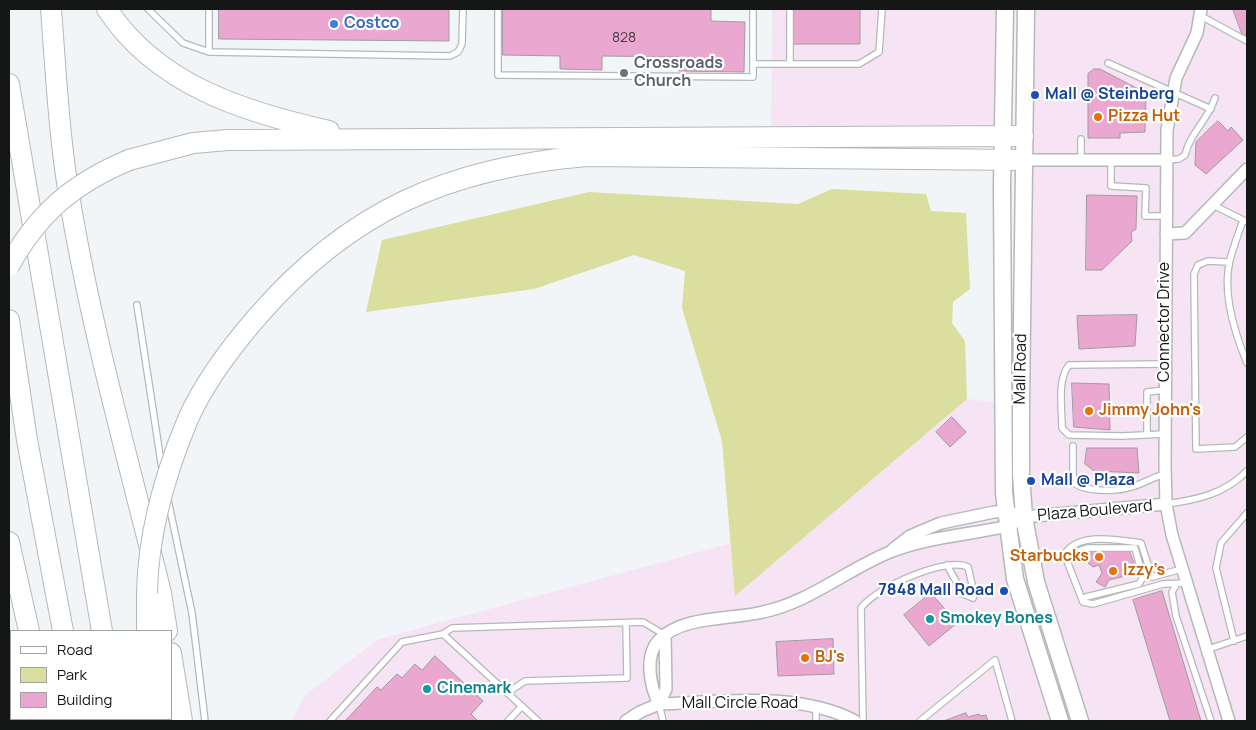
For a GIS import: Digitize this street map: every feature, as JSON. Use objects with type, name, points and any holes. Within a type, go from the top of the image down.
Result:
[{"type":"highway","points":[[51,9],[59,116],[71,209],[91,314],[159,584],[167,630]]},
{"type":"highway","points":[[107,9],[132,40],[153,60],[189,85],[258,114],[365,140]]},
{"type":"highway","points":[[9,84],[102,630]]},
{"type":"highway","points":[[9,266],[33,229],[54,205],[85,181],[129,160],[208,141],[1023,136]]},
{"type":"highway","points":[[147,630],[147,572],[160,498],[177,445],[205,387],[234,344],[268,304],[310,263],[349,232],[375,216],[464,177],[535,160],[586,156],[1024,160]]},
{"type":"highway","points":[[9,320],[27,440],[63,630]]},
{"type":"highway","points":[[9,542],[29,630]]},
{"type":"highway","points":[[172,659],[182,721]]},
{"type":"main road","name":"Mall Road","points":[[1005,9],[1002,136],[1002,404],[1007,519],[1016,584],[1060,721]]},
{"type":"main road","name":"Mall Road","points":[[1026,9],[1021,412],[1021,474],[1024,517],[1036,582],[1080,721]]},
{"type":"street","name":"Connector Drive","points":[[1201,12],[1197,33],[1176,78],[1167,130],[1166,504],[1182,569],[1181,584],[1206,650],[1229,721]]},
{"type":"street","points":[[1024,160],[1166,160]]},
{"type":"street","points":[[1166,234],[1185,232],[1247,169]]},
{"type":"street","name":"Plaza Boulevard","points":[[665,635],[677,626],[741,617],[780,608],[813,594],[890,552],[910,536],[941,524],[1166,504]]},
{"type":"street","name":"Plaza Boulevard","points":[[890,552],[960,534],[1007,519]]},
{"type":"street","points":[[659,704],[666,689],[665,635]]},
{"type":"street","name":"Mall Circle Road","points":[[626,721],[640,712],[659,704],[781,702],[816,707],[855,721]]},
{"type":"lane","points":[[148,9],[183,43],[209,52],[450,56],[458,52],[462,44],[463,9]]},
{"type":"lane","points":[[209,9],[209,52]]},
{"type":"lane","points":[[498,9],[498,75],[753,78],[753,9]]},
{"type":"lane","points":[[790,9],[790,64]]},
{"type":"lane","points":[[753,64],[863,62],[879,52],[882,9]]},
{"type":"lane","points":[[1201,12],[1247,41]]},
{"type":"lane","points":[[1108,63],[1172,94],[1211,109]]},
{"type":"lane","points":[[1166,160],[1179,159],[1185,155],[1192,134],[1204,122],[1215,98]]},
{"type":"lane","points":[[1081,160],[1082,139]]},
{"type":"lane","points":[[1111,160],[1111,186],[1146,188],[1145,216],[1166,216]]},
{"type":"lane","points":[[1213,204],[1245,221],[1229,262],[1229,292],[1238,340],[1247,363]]},
{"type":"lane","points":[[1229,262],[1208,261],[1198,265],[1194,274],[1196,449],[1235,447],[1247,437]]},
{"type":"lane","points":[[136,305],[157,443],[192,613],[205,721]]},
{"type":"lane","points":[[1165,364],[1068,365],[1062,372],[1062,428],[1069,435],[1165,434]]},
{"type":"lane","points":[[1147,434],[1147,392],[1165,390]]},
{"type":"lane","points":[[1073,446],[1073,482],[1086,490],[1131,488],[1146,479],[1165,474]]},
{"type":"lane","points":[[1166,504],[1209,496],[1227,487],[1247,471]]},
{"type":"lane","points":[[1234,641],[1216,568],[1221,543],[1247,513]]},
{"type":"lane","points":[[1181,584],[1163,584],[1093,604],[1083,602],[1067,560],[1066,552],[1072,545],[1084,541],[1118,540],[1141,543],[1152,578],[1182,569]]},
{"type":"lane","points":[[1084,541],[1075,552],[1087,548],[1135,548],[1141,564],[1143,577],[1138,584],[1086,597],[1093,604]]},
{"type":"lane","points":[[863,721],[861,608],[866,600],[919,573],[947,565],[959,563],[968,567],[974,593],[973,598],[963,594],[947,565]]},
{"type":"lane","points":[[1181,584],[1172,592],[1176,616],[1211,721]]},
{"type":"lane","points":[[507,693],[525,681],[627,678],[626,622]]},
{"type":"lane","points":[[330,721],[402,642],[443,634],[452,628],[643,622],[665,635]]},
{"type":"lane","points":[[443,634],[538,721]]},
{"type":"lane","points":[[1206,650],[1247,636]]},
{"type":"lane","points":[[920,721],[995,660],[1012,721]]},
{"type":"lane","points":[[659,704],[664,721]]},
{"type":"lane","points":[[508,721],[522,706]]},
{"type":"lane","points":[[816,707],[816,721]]},
{"type":"shaded area","points":[[772,9],[1005,9],[1002,136],[771,138]]},
{"type":"shaded area","points":[[1026,9],[1247,9],[1247,721],[1080,721],[1024,517]]},
{"type":"shaded area","points":[[967,399],[1002,403],[1015,579],[1060,721],[292,721],[304,696],[379,639],[732,543],[735,596]]},
{"type":"green space","points":[[832,189],[926,194],[931,211],[966,213],[970,289],[953,302],[952,323],[965,341],[967,399],[735,596],[722,441],[682,308],[685,271],[634,255],[534,289],[366,312],[382,240],[589,192],[798,204]]},
{"type":"building","name":"Costco","points":[[219,9],[449,9],[449,41],[219,39]]},
{"type":"building","name":"Crossroads Church","points":[[503,9],[711,9],[711,21],[745,22],[744,72],[679,71],[679,57],[602,56],[602,70],[560,69],[560,56],[503,55]]},
{"type":"building","points":[[794,9],[860,9],[860,44],[794,44]]},
{"type":"building","points":[[1233,9],[1247,9],[1247,34],[1243,36]]},
{"type":"building","points":[[1094,69],[1100,69],[1146,93],[1145,132],[1120,133],[1120,138],[1088,138],[1088,74]]},
{"type":"building","points":[[1218,121],[1228,131],[1231,127],[1243,140],[1206,174],[1195,165],[1196,142]]},
{"type":"building","points":[[1087,195],[1137,196],[1136,229],[1131,232],[1132,241],[1102,270],[1086,270]]},
{"type":"building","points":[[1137,315],[1135,346],[1079,349],[1077,316]]},
{"type":"building","points":[[1072,383],[1109,384],[1110,430],[1074,427]]},
{"type":"building","points":[[952,417],[966,432],[950,447],[936,432]]},
{"type":"building","points":[[1087,448],[1137,448],[1139,473],[1094,471],[1085,464]]},
{"type":"building","points":[[1097,549],[1129,550],[1138,573],[1109,580],[1105,587],[1096,582],[1102,573],[1099,565],[1093,567],[1088,563],[1091,553]]},
{"type":"building","points":[[1162,591],[1201,721],[1170,721],[1133,600]]},
{"type":"building","name":"Smokey Bones","points":[[931,593],[957,623],[929,646],[904,615]]},
{"type":"building","name":"BJ's","points":[[833,639],[834,674],[778,676],[776,642]]},
{"type":"building","name":"Cinemark","points":[[435,656],[483,701],[471,714],[477,720],[345,721],[377,687],[381,690],[397,674],[402,678],[415,664],[422,670]]},
{"type":"building","points":[[966,713],[968,717],[979,714],[980,716],[986,715],[988,721],[944,721]]},
{"type":"place","name":"Costco","points":[[334,24]]},
{"type":"place","name":"Crossroads Church","points":[[624,73]]},
{"type":"place","name":"Mall @ Steinberg","points":[[1035,95]]},
{"type":"place","name":"Pizza Hut","points":[[1098,117]]},
{"type":"place","name":"Jimmy John's","points":[[1089,411]]},
{"type":"place","name":"Mall @ Plaza","points":[[1031,481]]},
{"type":"place","name":"Starbucks","points":[[1099,557]]},
{"type":"place","name":"Izzy’s","points":[[1113,571]]},
{"type":"place","name":"7848 Mall Road","points":[[1004,591]]},
{"type":"place","name":"Smokey Bones","points":[[930,619]]},
{"type":"place","name":"BJ's","points":[[805,658]]},
{"type":"place","name":"Cinemark","points":[[427,689]]}]
